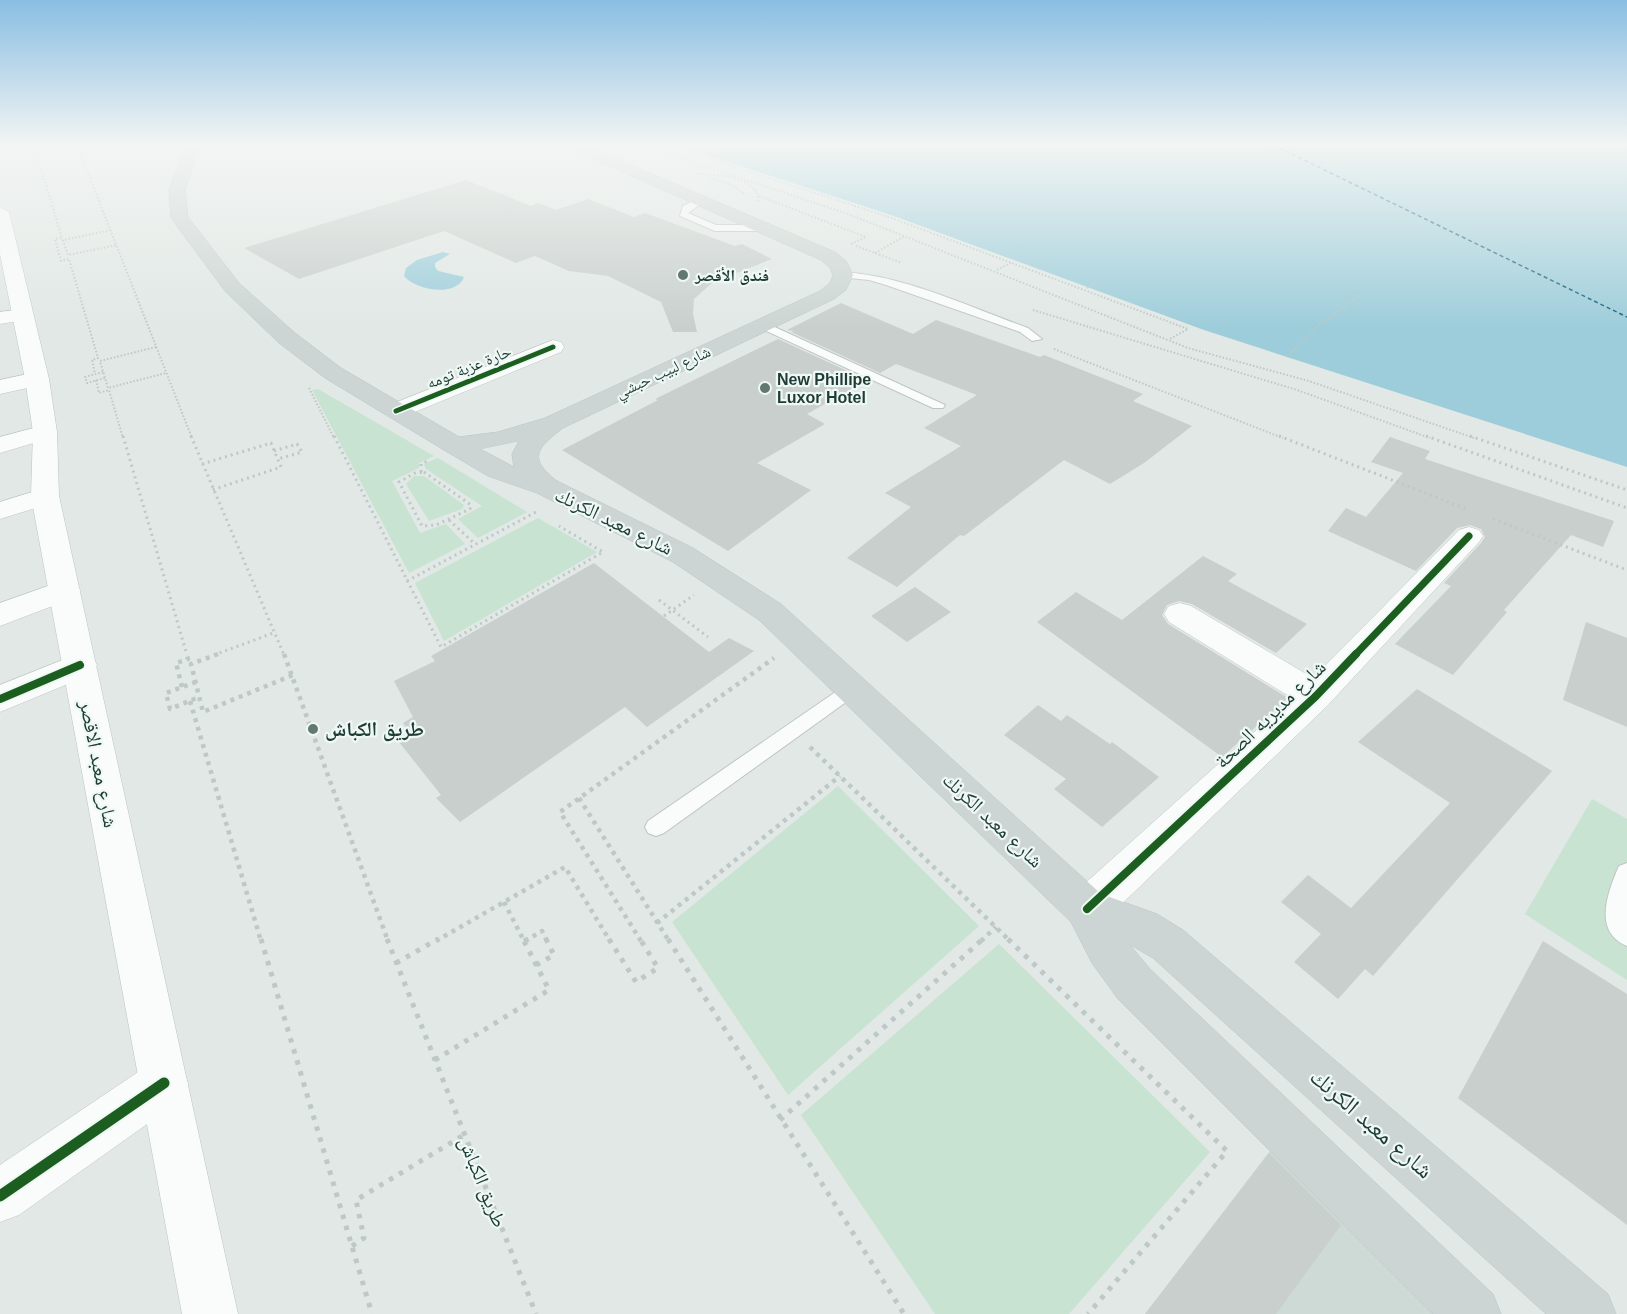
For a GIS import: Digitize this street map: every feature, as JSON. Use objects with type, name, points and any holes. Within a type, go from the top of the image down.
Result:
[{"type":"main road","name":"شارع معبد الكرنك","points":[[177,206],[180,218],[232,287],[287,338],[333,373],[497,470],[545,507],[658,542],[719,577],[801,639],[1087,909],[1142,928],[1168,944],[1588,1314]]},
{"type":"main road","points":[[714,206],[828,256],[839,265],[843,275]]},
{"type":"main road","name":"شارع معبد الاقصر","points":[[2,227],[12,317],[37,379],[45,432],[45,496],[210,1314]]},
{"type":"main road","name":"شارع لبيب حبشي","points":[[545,507],[524,462],[525,453],[537,434],[554,423],[827,295],[839,286],[843,275]]},
{"type":"main road","name":"حارة عزبة تومه","points":[[396,411],[553,347]]},
{"type":"main road","points":[[0,387],[37,379]]},
{"type":"main road","points":[[453,445],[500,439],[554,423]]},
{"type":"main road","points":[[0,445],[45,432]]},
{"type":"main road","points":[[0,511],[45,496]]},
{"type":"main road","name":"شارع مديريه الصحة","points":[[1087,909],[1316,696],[1477,521]]},
{"type":"main road","points":[[0,615],[65,590]]},
{"type":"main road","points":[[1180,614],[1316,696]]},
{"type":"main road","points":[[0,699],[80,665]]},
{"type":"main road","name":"شارع معبد الكرنك","points":[[1087,909],[1097,934],[1112,959],[1134,984],[1473,1314]]},
{"type":"main road","points":[[0,1196],[164,1083]]},
{"type":"lane","points":[[843,275],[890,282],[1024,330],[1036,339]]},
{"type":"lane","points":[[764,326],[938,405]]},
{"type":"lane","points":[[656,827],[853,687]]},
{"type":"lane","points":[[1627,873],[1613,906],[1614,915],[1627,935]]},
{"type":"path","points":[[52,206],[62,238],[55,239],[57,249],[61,261],[69,259],[98,358],[92,360],[95,374]]},
{"type":"path","points":[[786,206],[866,237],[850,244],[909,266]]},
{"type":"path","points":[[827,206],[996,270],[1188,348],[1310,381],[1627,490]]},
{"type":"path","points":[[857,206],[1188,329],[1169,340]]},
{"type":"path","points":[[894,216],[907,212]]},
{"type":"path","points":[[111,230],[63,240],[68,255],[117,245]]},
{"type":"path","points":[[875,253],[906,236]]},
{"type":"path","points":[[57,249],[65,247]]},
{"type":"path","points":[[996,270],[1012,262]]},
{"type":"path","points":[[1087,288],[1099,281]]},
{"type":"path","points":[[1287,357],[1316,327],[1360,295]]},
{"type":"path","points":[[1029,308],[1307,393],[1627,508]]},
{"type":"path","points":[[1036,339],[1041,345],[1070,353],[1477,521],[1627,570]]},
{"type":"path","points":[[156,347],[100,361],[108,388],[166,373]]},
{"type":"path","points":[[1181,354],[1188,348]]},
{"type":"path","points":[[103,372],[85,377],[87,383],[105,378]]},
{"type":"path","points":[[333,373],[308,383],[310,391],[407,581],[441,647],[603,552],[545,507],[407,581]]},
{"type":"path","points":[[96,380],[99,393],[109,390],[188,659],[176,663],[182,687]]},
{"type":"path","points":[[202,464],[270,443],[281,467],[212,490]]},
{"type":"path","points":[[274,451],[297,444],[302,452],[278,459]]},
{"type":"path","points":[[424,472],[471,505],[470,509],[448,520],[427,528],[422,526],[400,481],[415,473],[424,472]]},
{"type":"path","points":[[448,520],[475,544]]},
{"type":"path","points":[[664,616],[695,594]]},
{"type":"path","points":[[659,600],[708,637]]},
{"type":"path","points":[[276,632],[191,664],[203,711],[293,675]]},
{"type":"path","points":[[396,963],[565,867],[636,982],[658,968],[560,812],[801,639]]},
{"type":"path","points":[[196,682],[166,693],[170,709],[199,697]]},
{"type":"path","points":[[190,701],[372,1314]]},
{"type":"path","points":[[793,730],[1227,1151],[1088,1314]]},
{"type":"path","points":[[657,923],[840,776]]},
{"type":"path","points":[[579,798],[904,1314]]},
{"type":"path","points":[[435,1060],[549,990],[504,902]]},
{"type":"path","points":[[780,1120],[996,927]]},
{"type":"path","points":[[524,941],[543,931],[554,955],[536,965]]},
{"type":"path","points":[[352,1246],[364,1238],[356,1200],[464,1135]]},
{"type":"shaded area","points":[[1279,1139],[1452,1314],[1145,1314]]},
{"type":"green space","points":[[318,389],[434,456],[419,463],[419,468],[392,481],[420,533],[446,524],[465,544],[409,573],[312,390]]},
{"type":"green space","points":[[438,458],[527,512],[478,538],[458,519],[482,506],[426,469],[424,464]]},
{"type":"green space","points":[[414,476],[424,476],[464,505],[462,509],[429,521],[406,484]]},
{"type":"green space","points":[[538,518],[597,552],[444,641],[415,583]]},
{"type":"green space","points":[[838,786],[979,926],[788,1095],[672,922]]},
{"type":"green space","points":[[1592,799],[1627,819],[1627,980],[1525,914]]},
{"type":"green space","points":[[999,944],[1210,1152],[1069,1314],[935,1314],[801,1115]]},
{"type":"water","points":[[864,206],[1627,206],[1627,467],[1204,330]]},
{"type":"water","points":[[443,252],[450,254],[435,263],[435,267],[438,271],[464,277],[460,284],[453,288],[435,290],[417,285],[404,276],[406,268],[417,260]]},
{"type":"building","points":[[380,206],[547,206],[556,210],[567,206],[607,206],[634,217],[645,213],[735,246],[742,244],[772,259],[712,283],[694,299],[693,314],[697,332],[673,332],[661,302],[608,276],[569,271],[535,256],[516,263],[444,231],[299,279],[244,248]]},
{"type":"building","points":[[841,303],[913,334],[936,320],[1040,357],[1044,355],[1143,394],[1133,401],[1192,426],[1144,463],[1110,484],[1064,460],[964,536],[960,535],[897,587],[847,558],[911,507],[885,493],[961,446],[924,428],[977,395],[896,364],[880,373],[791,332],[794,331],[787,330]]},
{"type":"building","points":[[778,339],[867,380],[807,414],[825,424],[757,463],[811,490],[728,551],[562,450],[658,400],[655,399]]},
{"type":"building","points":[[1390,437],[1430,451],[1425,459],[1614,521],[1603,547],[1571,535],[1504,610],[1507,612],[1453,675],[1395,644],[1451,586],[1444,583],[1481,543],[1485,537],[1481,529],[1470,525],[1457,528],[1416,571],[1328,531],[1346,508],[1366,517],[1403,473],[1371,462]]},
{"type":"building","points":[[1203,556],[1237,574],[1228,581],[1307,624],[1276,653],[1192,604],[1179,601],[1167,605],[1162,615],[1168,624],[1288,698],[1222,757],[1037,622],[1076,592],[1122,620]]},
{"type":"building","points":[[594,563],[709,652],[729,638],[754,651],[647,727],[625,707],[460,822],[436,798],[441,795],[399,742],[411,734],[403,723],[413,717],[394,681],[435,661],[431,656]]},
{"type":"building","points":[[915,587],[951,612],[907,642],[871,616]]},
{"type":"building","points":[[1586,622],[1627,638],[1627,727],[1563,700]]},
{"type":"building","points":[[1417,689],[1552,771],[1373,976],[1365,969],[1338,999],[1294,962],[1321,934],[1281,902],[1308,875],[1351,908],[1450,803],[1358,742]]},
{"type":"building","points":[[1038,705],[1061,721],[1067,715],[1110,744],[1112,742],[1159,777],[1102,827],[1054,789],[1066,779],[1004,735]]},
{"type":"building","points":[[1543,941],[1627,994],[1627,1225],[1458,1098]]},
{"type":"building","points":[[1269,1153],[1341,1225],[1276,1314],[1145,1314]]},
{"type":"ferry route","points":[[1399,206],[1627,317]]},
{"type":"cycle path","points":[[396,411],[553,347]]},
{"type":"cycle path","points":[[1087,909],[1316,696],[1469,536]]},
{"type":"cycle path","points":[[0,699],[80,665]]},
{"type":"cycle path","points":[[0,1196],[164,1083]]},
{"type":"place","name":"فندق الأقصر","points":[[683,275]]},
{"type":"place","name":"New Phillipe Luxor Hotel","points":[[765,388]]},
{"type":"place","name":"طريق الكباش","points":[[313,729]]}]
